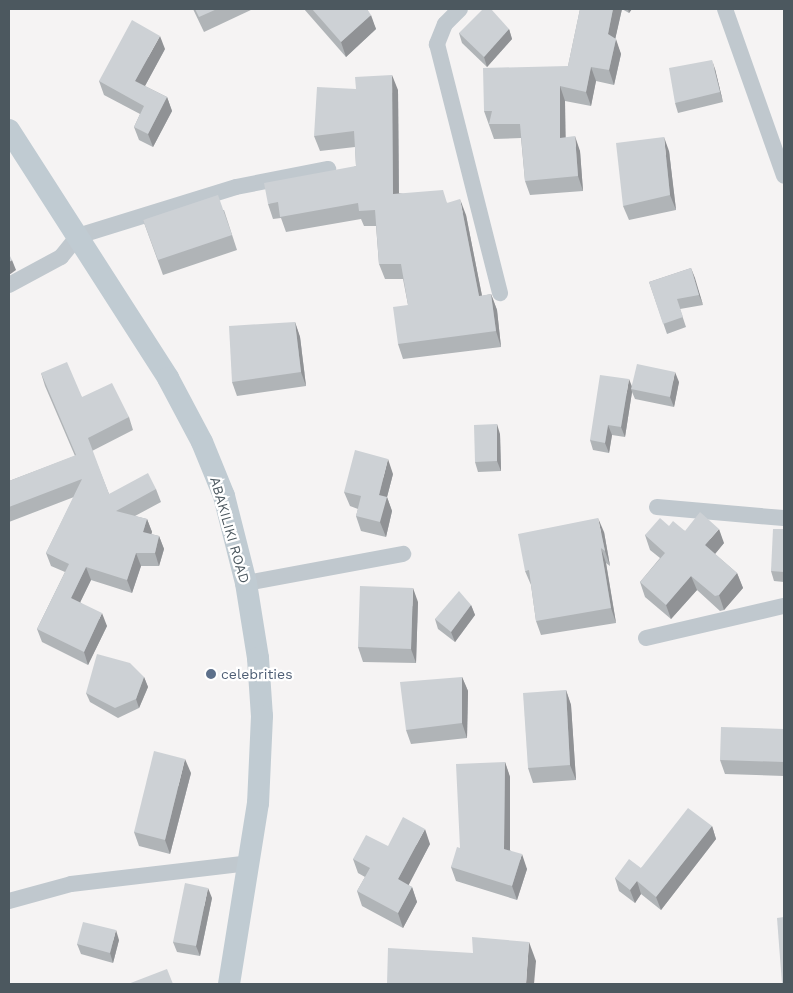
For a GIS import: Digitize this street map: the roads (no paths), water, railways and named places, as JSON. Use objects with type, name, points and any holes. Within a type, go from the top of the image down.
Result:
[{"type":"main road","name":"ABAKILIKI ROAD","points":[[9,130],[168,378],[202,442],[224,496],[246,583],[258,658],[262,716],[258,803],[230,984]]},
{"type":"street","points":[[460,9],[445,24],[437,44],[500,293]]},
{"type":"street","points":[[725,9],[784,176]]},
{"type":"street","points":[[9,285],[61,257],[78,236],[236,187],[328,169]]},
{"type":"street","points":[[657,507],[784,518]]},
{"type":"street","points":[[246,583],[403,554]]},
{"type":"street","points":[[646,638],[784,606]]},
{"type":"street","points":[[9,901],[71,884],[249,863]]},
{"type":"place","name":"celebrities","points":[[211,674]]}]
